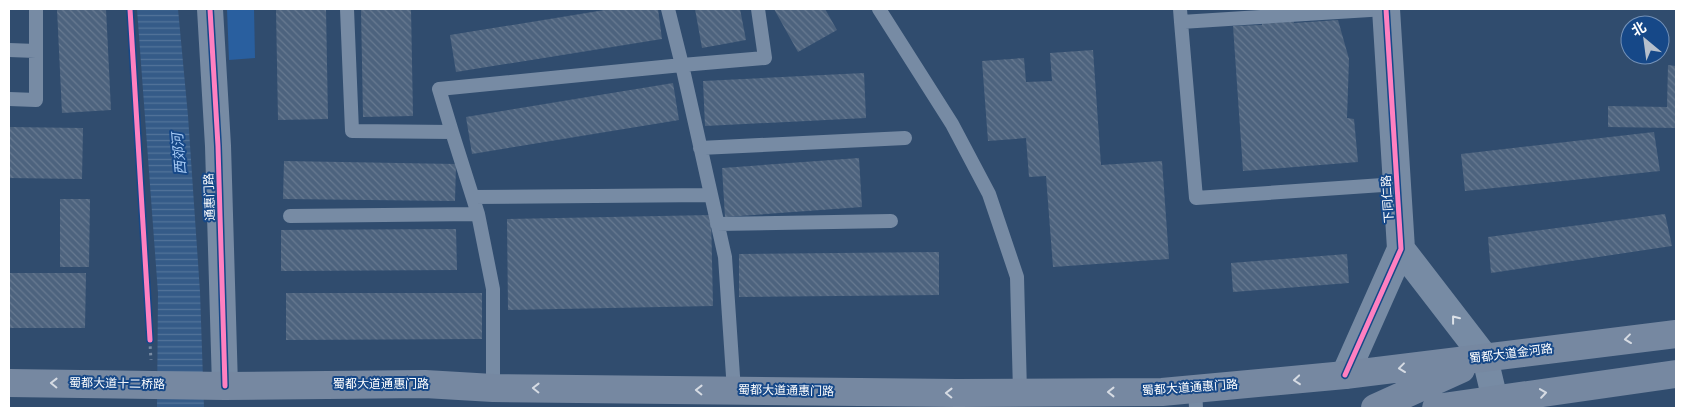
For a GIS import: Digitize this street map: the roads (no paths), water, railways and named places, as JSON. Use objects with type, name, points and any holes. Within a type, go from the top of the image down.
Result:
[{"type":"main road","name":"蜀都大道金河路","points":[[1345,375],[1676,334]]},
{"type":"main road","points":[[1375,408],[1485,358]]},
{"type":"main road","points":[[1436,408],[1495,404],[1676,374]]},
{"type":"main road","name":"蜀都大道通惠门路","points":[[225,386],[425,384],[493,388],[1162,392],[1195,398],[1345,375]]},
{"type":"main road","name":"蜀都大道十二桥路","points":[[9,383],[225,386]]},
{"type":"street","name":"通惠门路","points":[[210,9],[218,146],[225,386]]},
{"type":"street","points":[[1386,9],[1392,9]]},
{"type":"street","name":"下同仁路","points":[[1345,375],[1401,250],[1386,9]]},
{"type":"street","points":[[1401,250],[1485,358],[1495,404]]},
{"type":"lane","points":[[9,99],[36,100],[36,9]]},
{"type":"lane","points":[[346,9],[352,131],[452,132]]},
{"type":"lane","points":[[668,9],[725,257],[734,390]]},
{"type":"lane","points":[[493,388],[494,289],[478,214],[438,89],[765,58],[758,9]]},
{"type":"lane","points":[[879,9],[952,124],[990,194],[1017,277],[1020,392]]},
{"type":"lane","points":[[1386,9],[1180,15],[1196,198],[1397,184]]},
{"type":"lane","points":[[9,50],[36,51]]},
{"type":"lane","points":[[700,148],[904,138]]},
{"type":"lane","points":[[473,197],[711,195]]},
{"type":"lane","points":[[290,216],[478,214]]},
{"type":"lane","points":[[717,224],[892,221]]},
{"type":"water","name":"西郊河","points":[[137,9],[178,9],[188,116],[200,292],[204,408],[157,408],[158,293]]}]
